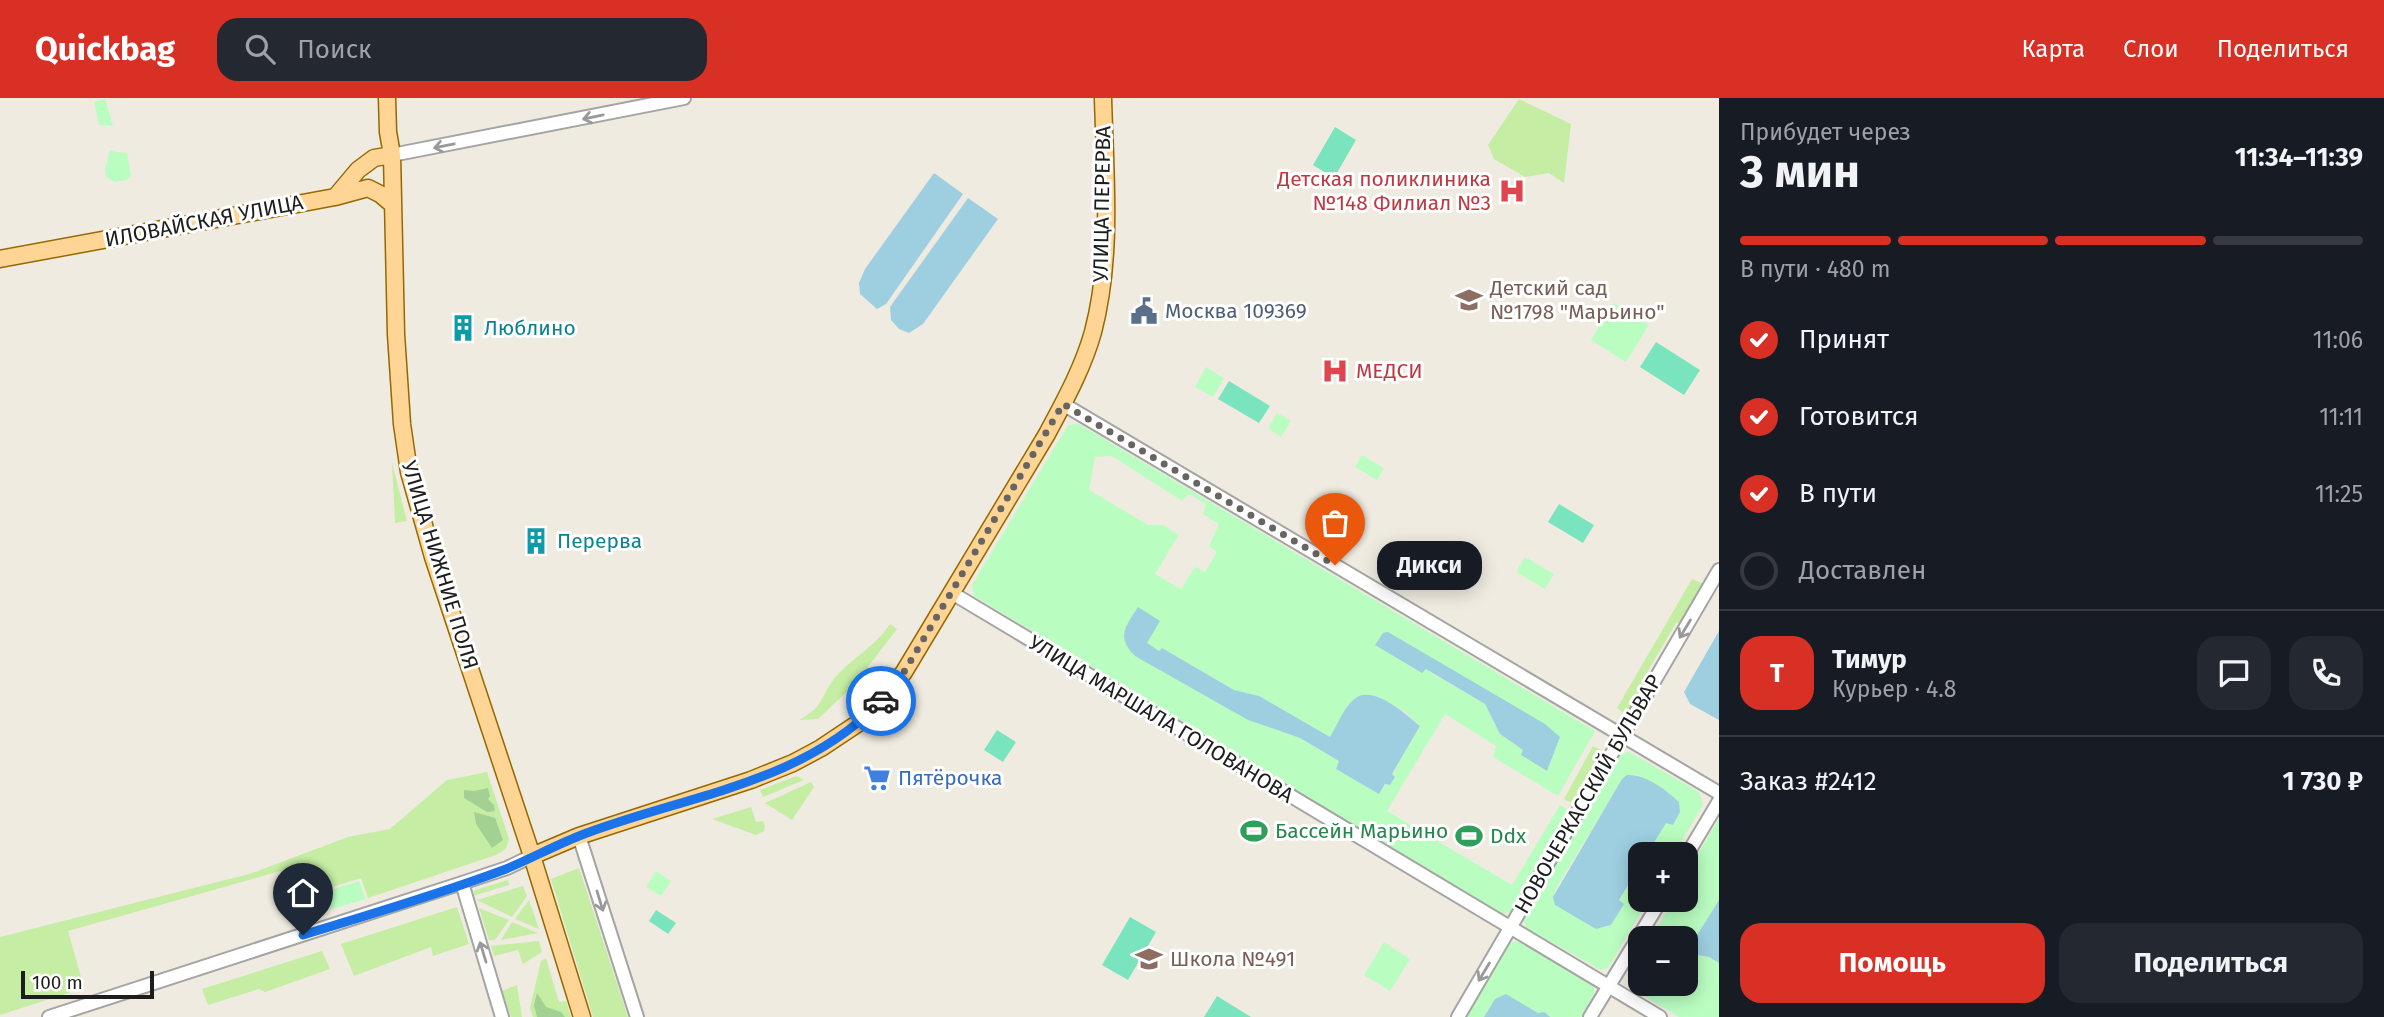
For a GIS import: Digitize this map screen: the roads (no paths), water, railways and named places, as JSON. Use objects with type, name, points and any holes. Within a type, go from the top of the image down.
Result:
[{"type":"main road","name":"УЛИЦА НИЖНИЕ ПОЛЯ","points":[[387,98],[392,155],[402,424],[409,472],[436,566],[582,1017]]},
{"type":"main road","name":"УЛИЦА ПЕРЕРВА","points":[[532,856],[579,836],[778,771],[821,748],[860,722],[904,672],[1063,404],[1089,345],[1101,289],[1106,230],[1103,98]]},
{"type":"main road","points":[[335,197],[358,170],[374,158],[392,155]]},
{"type":"main road","name":"ИЛОВАЙСКАЯ УЛИЦА","points":[[0,260],[335,197],[368,188],[393,205]]},
{"type":"street","points":[[392,155],[684,98]]},
{"type":"street","points":[[1063,404],[1719,793]]},
{"type":"street","name":"НОВОЧЕРКАССКИЙ БУЛЬВАР","points":[[1458,1017],[1719,570]]},
{"type":"street","name":"УЛИЦА МАРШАЛА ГОЛОВАНОВА","points":[[952,593],[1660,1017]]},
{"type":"street","points":[[1695,842],[1719,802]]},
{"type":"street","points":[[579,836],[636,1017]]},
{"type":"street","name":"УЛИЦА ПЕРЕРВА","points":[[49,1017],[507,868],[532,856]]},
{"type":"street","points":[[462,883],[502,1017]]},
{"type":"street","points":[[1590,1017],[1654,912]]},
{"type":"water","points":[[934,173],[963,194],[886,304],[877,309],[860,294],[859,283],[865,269]]},
{"type":"water","points":[[968,198],[998,219],[923,324],[909,333],[899,329],[891,320],[890,307]]},
{"type":"water","points":[[1138,607],[1160,621],[1147,643],[1159,651],[1162,648],[1234,690],[1259,696],[1330,737],[1346,708],[1360,695],[1378,697],[1397,708],[1420,726],[1392,774],[1395,777],[1390,785],[1385,784],[1379,794],[1336,769],[1339,761],[1300,738],[1248,720],[1135,656],[1126,643],[1124,632]]},
{"type":"water","points":[[1719,631],[1719,720],[1690,704],[1684,692]]},
{"type":"water","points":[[1388,632],[1545,724],[1560,737],[1547,771],[1521,755],[1523,750],[1500,734],[1485,704],[1426,669],[1422,673],[1375,645],[1383,633]]},
{"type":"water","points":[[1627,775],[1634,775],[1648,780],[1679,802],[1680,812],[1673,825],[1666,823],[1654,842],[1628,842],[1628,885],[1619,900],[1624,904],[1611,925],[1596,929],[1555,905],[1553,897],[1622,779]]},
{"type":"water","points":[[1719,900],[1719,963],[1709,957],[1698,955],[1698,934]]},
{"type":"water","points":[[1506,994],[1538,1013],[1545,1012],[1550,1017],[1484,1017],[1495,999]]},
{"type":"place","name":"Детская поликлиника №148 Филиал №3","points":[[1512,191]]},
{"type":"place","name":"Детский сад №1798 \"Марьино\"","points":[[1469,300]]},
{"type":"place","name":"Москва 109369","points":[[1144,311]]},
{"type":"place","name":"Люблино","points":[[463,328]]},
{"type":"place","name":"МЕДСИ","points":[[1335,371]]},
{"type":"place","name":"Перерва","points":[[536,541]]},
{"type":"place","name":"Дикси","points":[[1335,565]]},
{"type":"place","name":"Пятёрочка","points":[[877,778]]},
{"type":"place","name":"Бассейн Марьино","points":[[1254,831]]},
{"type":"place","name":"Ddx","points":[[1469,836]]},
{"type":"place","name":"Школа №491","points":[[1149,959]]}]
